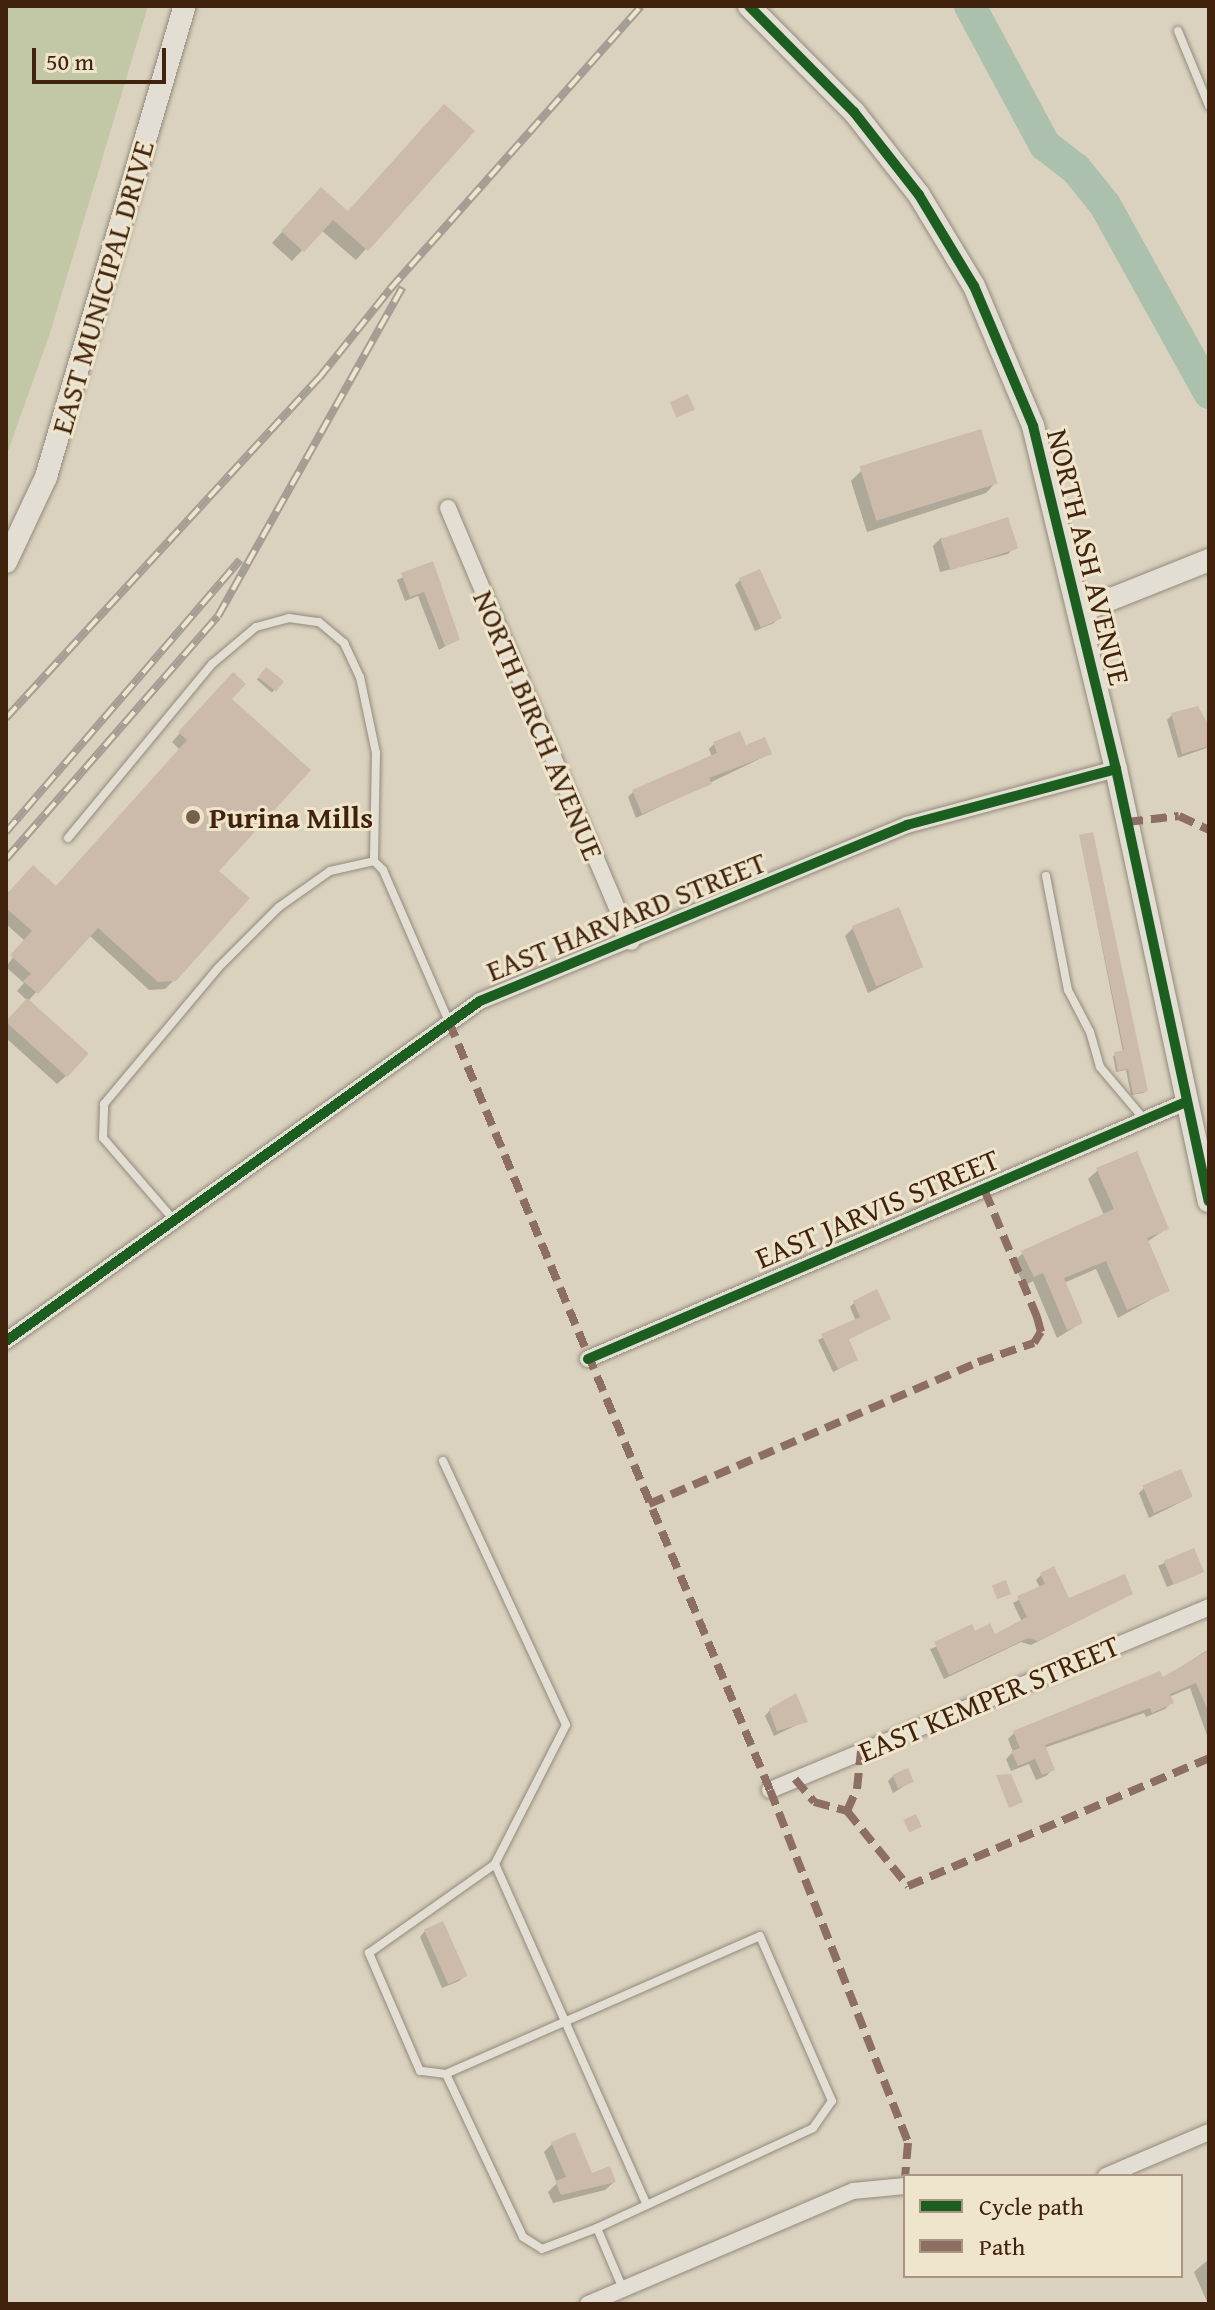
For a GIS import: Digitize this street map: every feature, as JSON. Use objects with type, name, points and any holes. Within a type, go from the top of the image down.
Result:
[{"type":"street","name":"EAST MUNICIPAL DRIVE","points":[[6,562],[46,477],[185,6]]},
{"type":"street","name":"NORTH ASH AVENUE","points":[[749,6],[818,72],[889,154],[974,286],[1033,426],[1116,769],[1209,1201]]},
{"type":"street","name":"NORTH BIRCH AVENUE","points":[[448,508],[631,942]]},
{"type":"street","points":[[1079,612],[1209,560]]},
{"type":"street","name":"EAST HARVARD STREET","points":[[6,1341],[480,1001],[631,942],[907,825],[1116,769]]},
{"type":"street","name":"EAST JARVIS STREET","points":[[588,1359],[1186,1102]]},
{"type":"street","name":"EAST KEMPER STREET","points":[[770,1790],[1209,1607]]},
{"type":"street","points":[[1111,2174],[1209,2132]]},
{"type":"street","points":[[588,2304],[853,2191],[903,2185]]},
{"type":"lane","points":[[1178,31],[1207,94],[1209,106]]},
{"type":"lane","points":[[68,838],[212,664],[256,627],[289,618],[319,622],[344,643],[360,677],[372,715],[376,753],[374,861],[383,870],[449,1022]]},
{"type":"lane","points":[[173,1219],[103,1138],[104,1104],[218,968],[279,907],[330,871],[374,861]]},
{"type":"lane","points":[[1046,876],[1068,990],[1090,1032],[1100,1067],[1145,1119]]},
{"type":"lane","points":[[443,1461],[566,1725],[495,1864],[369,1953],[420,2071],[446,2074],[760,1936],[832,2101],[813,2128],[597,2228],[542,2249],[523,2237],[446,2074]]},
{"type":"lane","points":[[495,1864],[647,2205]]},
{"type":"lane","points":[[597,2228],[623,2289]]},
{"type":"green space","points":[[6,6],[148,6],[50,333],[6,457]]},
{"type":"building","points":[[444,104],[475,131],[368,251],[333,220],[304,252],[281,231],[321,187],[348,211]]},
{"type":"building","points":[[688,394],[695,410],[677,418],[670,402]]},
{"type":"building","points":[[981,429],[998,484],[876,521],[860,466]]},
{"type":"building","points":[[1008,517],[1018,548],[951,570],[940,539]]},
{"type":"building","points":[[433,561],[460,640],[445,646],[424,592],[410,597],[401,573]]},
{"type":"building","points":[[760,569],[782,618],[761,628],[739,578]]},
{"type":"building","points":[[266,667],[284,681],[276,691],[258,677]]},
{"type":"building","name":"Purina Mills","points":[[233,672],[246,684],[232,699],[311,770],[219,871],[250,898],[176,981],[158,982],[98,928],[38,994],[23,981],[31,974],[10,955],[32,931],[6,908],[6,895],[33,865],[56,886],[187,740],[178,732]]},
{"type":"building","points":[[1198,706],[1209,726],[1209,746],[1182,754],[1171,713]]},
{"type":"building","points":[[740,731],[746,745],[765,737],[772,754],[709,778],[712,784],[642,814],[632,790],[717,753],[713,742]]},
{"type":"building","points":[[1093,832],[1148,1091],[1133,1094],[1128,1069],[1118,1071],[1114,1052],[1124,1050],[1079,835]]},
{"type":"building","points":[[899,907],[923,967],[876,986],[852,926]]},
{"type":"building","points":[[27,998],[89,1054],[67,1077],[6,1022]]},
{"type":"building","points":[[1137,1151],[1169,1229],[1147,1238],[1170,1291],[1127,1310],[1106,1261],[1064,1278],[1083,1323],[1067,1330],[1043,1273],[1034,1277],[1021,1251],[1114,1209],[1096,1168]]},
{"type":"building","points":[[877,1289],[891,1319],[849,1339],[858,1360],[838,1369],[821,1334],[860,1317],[853,1301]]},
{"type":"building","points":[[1181,1469],[1193,1497],[1154,1513],[1142,1485]]},
{"type":"building","points":[[1194,1548],[1204,1572],[1174,1585],[1164,1561]]},
{"type":"building","points":[[1054,1566],[1069,1598],[1125,1574],[1133,1594],[1038,1641],[1028,1638],[949,1675],[934,1642],[972,1624],[975,1631],[990,1623],[995,1634],[1027,1617],[1017,1596],[1045,1584],[1040,1573]]},
{"type":"building","points":[[1006,1580],[1011,1594],[997,1599],[992,1585]]},
{"type":"building","points":[[1209,1650],[1209,1713],[1196,1683],[1170,1694],[1174,1703],[1152,1713],[1150,1708],[1045,1745],[1055,1770],[1042,1775],[1035,1759],[1018,1766],[1011,1751],[1020,1748],[1013,1731],[1160,1671],[1163,1677]]},
{"type":"building","points":[[796,1693],[808,1722],[777,1731],[769,1709]]},
{"type":"building","points":[[908,1768],[914,1782],[898,1788],[892,1775]]},
{"type":"building","points":[[1011,1774],[1023,1802],[1009,1808],[996,1775]]},
{"type":"building","points":[[916,1814],[922,1827],[909,1833],[903,1820]]},
{"type":"building","points":[[443,1921],[467,1976],[448,1984],[424,1930]]},
{"type":"building","points":[[575,2132],[592,2173],[610,2166],[616,2182],[561,2195],[555,2181],[566,2177],[551,2142]]},
{"type":"waterway","points":[[970,6],[1045,145],[1076,169],[1105,205],[1209,393]]},
{"type":"railway","points":[[6,718],[319,378],[390,289],[641,6]]},
{"type":"railway","points":[[6,859],[218,616],[403,287]]},
{"type":"railway","points":[[6,832],[240,560]]},
{"type":"marked path","points":[[1127,822],[1179,816],[1209,830]]},
{"type":"marked path","points":[[449,1022],[770,1790],[908,2143],[905,2174]]},
{"type":"marked path","points":[[649,1504],[978,1362],[1034,1343],[1041,1332],[1037,1317],[984,1189]]},
{"type":"marked path","points":[[847,1811],[857,1789],[861,1751]]},
{"type":"marked path","points":[[795,1779],[814,1802],[847,1811],[908,1886],[1209,1758]]},
{"type":"cycle path","points":[[749,6],[854,112],[919,195],[974,286],[1033,426],[1116,769],[1209,1201]]},
{"type":"cycle path","points":[[6,1341],[480,1001],[907,825],[1116,769]]},
{"type":"cycle path","points":[[588,1359],[1186,1102]]},
{"type":"place","name":"Purina Mills","points":[[193,817]]}]
